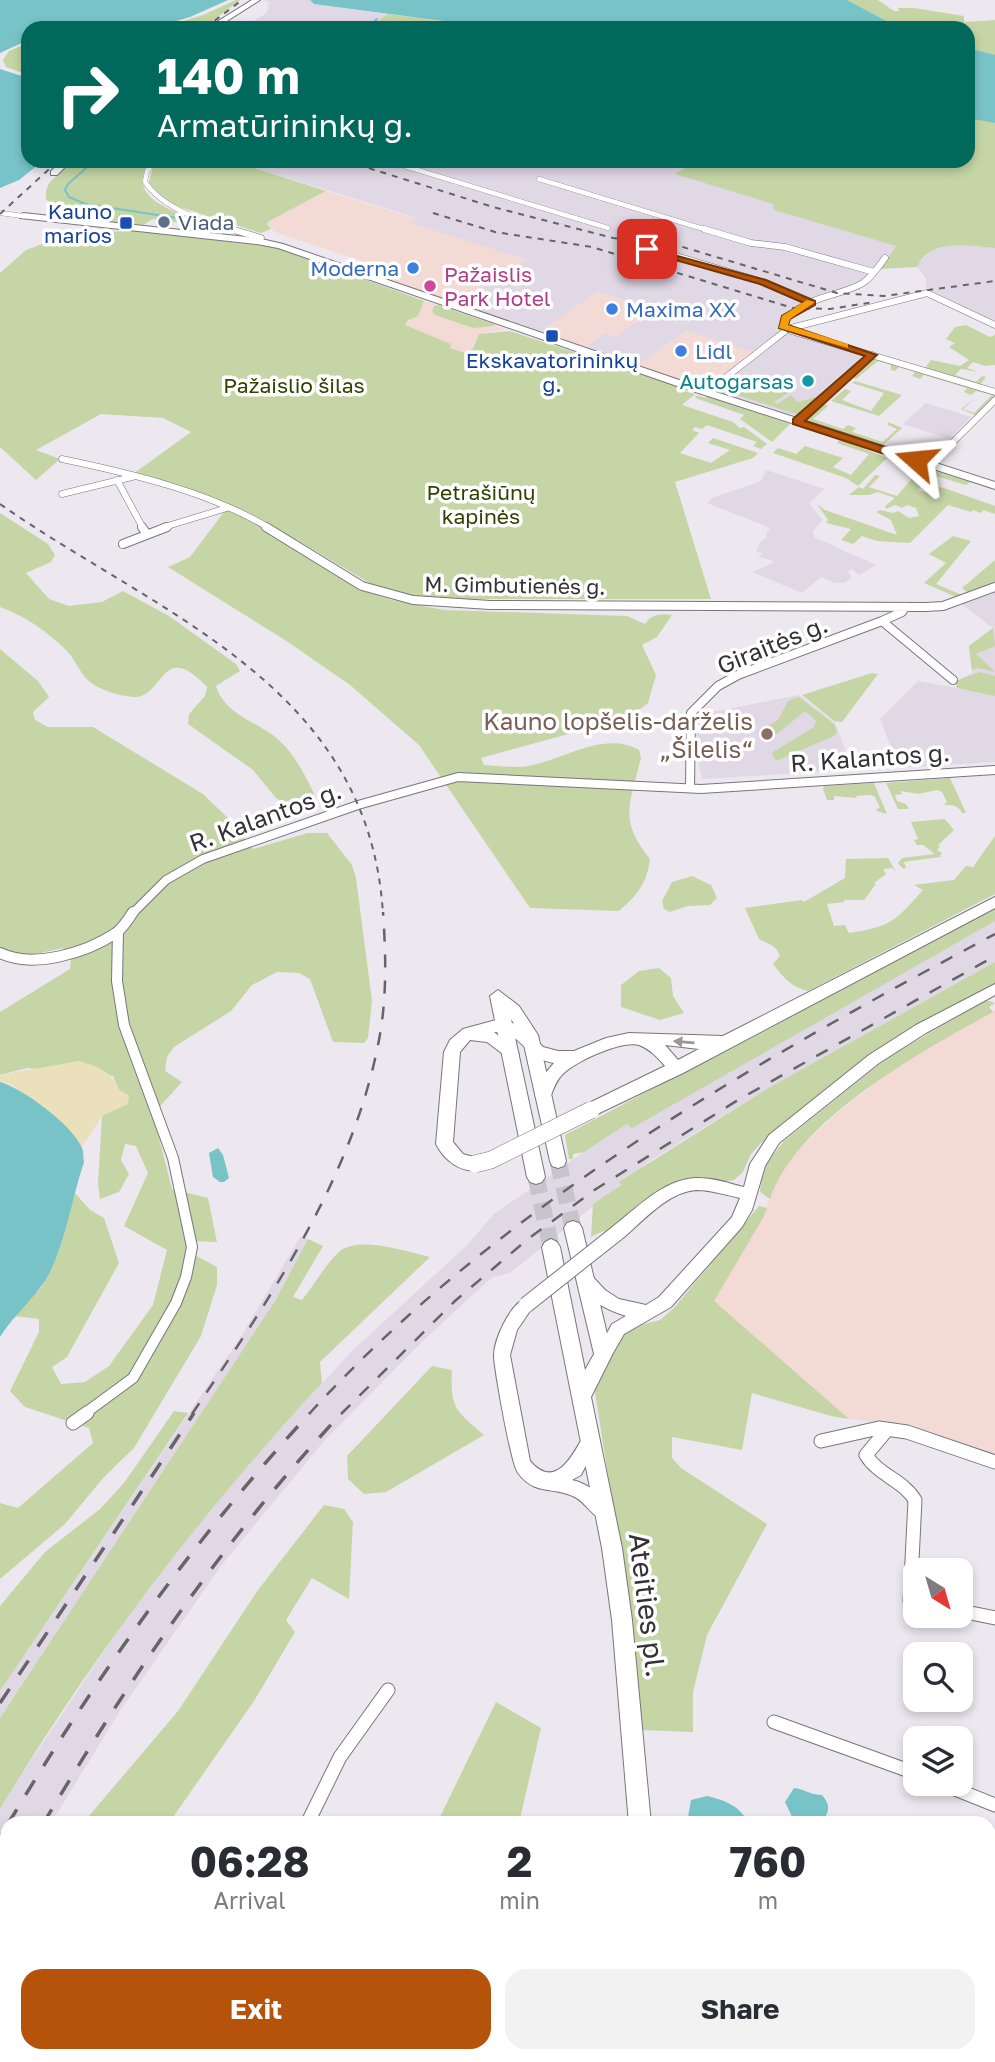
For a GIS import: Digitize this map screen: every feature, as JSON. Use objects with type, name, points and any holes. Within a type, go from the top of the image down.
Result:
[{"type":"main road","points":[[222,21],[257,0]]},
{"type":"main road","points":[[54,173],[59,168]]},
{"type":"main road","points":[[23,216],[259,240],[707,392],[995,486]]},
{"type":"main road","points":[[575,1057],[554,1058],[534,1047],[522,1033],[505,1027],[484,1028],[456,1042],[452,1052],[444,1144],[452,1156],[475,1164],[491,1160],[677,1069],[888,955],[995,902]]},
{"type":"main road","points":[[582,1395],[618,1329],[665,1302],[737,1222],[765,1150],[782,1132],[874,1059],[995,989]]},
{"type":"main road","points":[[498,996],[536,1177]]},
{"type":"main road","points":[[484,1028],[493,1020],[498,996]]},
{"type":"main road","points":[[498,996],[521,1021],[534,1047],[558,1161]]},
{"type":"main road","points":[[466,1035],[491,1037],[511,1054]]},
{"type":"main road","points":[[543,1095],[552,1073],[575,1057],[618,1041],[637,1038],[712,1044],[731,1040]]},
{"type":"main road","points":[[637,1038],[653,1044],[677,1069]]},
{"type":"main road","points":[[606,1514],[580,1490],[546,1483],[529,1475],[522,1465],[502,1355],[504,1339],[526,1305],[668,1194],[687,1185],[709,1185],[748,1194]]},
{"type":"main road","points":[[573,1228],[603,1355]]},
{"type":"main road","name":"Ateities pl.","points":[[551,1248],[606,1514],[624,1633],[639,1816]]},
{"type":"main road","points":[[584,1278],[597,1294],[610,1304],[648,1312]]},
{"type":"main road","points":[[546,1483],[575,1469],[591,1439]]},
{"type":"street","points":[[149,168],[145,182],[156,197],[181,211],[259,240]]},
{"type":"street","points":[[411,168],[608,228]]},
{"type":"street","points":[[539,179],[751,243],[785,247],[874,272]]},
{"type":"street","points":[[0,213],[23,216]]},
{"type":"street","points":[[212,236],[226,226]]},
{"type":"street","points":[[636,256],[647,249],[656,250],[763,282],[811,303]]},
{"type":"street","points":[[787,329],[786,318],[811,303],[864,282],[885,258]]},
{"type":"street","points":[[707,392],[787,329],[927,293],[995,325]]},
{"type":"street","points":[[787,329],[995,392]]},
{"type":"street","points":[[797,422],[872,355]]},
{"type":"street","points":[[930,465],[995,400]]},
{"type":"street","name":"M. Gimbutienės g.","points":[[62,459],[138,475],[228,508],[259,522],[362,586],[413,600],[489,605],[905,607],[943,606],[995,586]]},
{"type":"street","points":[[62,494],[138,475]]},
{"type":"street","points":[[117,481],[146,533]]},
{"type":"street","points":[[123,544],[146,533],[228,508]]},
{"type":"street","name":"Giraitės g.","points":[[690,789],[691,713],[711,691],[738,675],[882,621],[902,612],[905,607]]},
{"type":"street","points":[[882,621],[953,680]]},
{"type":"street","name":"R. Kalantos g.","points":[[118,931],[162,884],[188,866],[313,820],[440,781],[479,776],[542,783],[690,789],[995,770]]},
{"type":"street","points":[[0,953],[14,959],[59,956],[118,931],[117,981],[124,1025],[173,1158],[192,1247],[186,1277],[176,1303],[133,1378],[73,1423]]},
{"type":"street","points":[[821,1441],[879,1428],[907,1432],[995,1462]]},
{"type":"street","points":[[886,1431],[866,1455],[868,1461],[907,1488],[915,1500],[912,1558]]},
{"type":"street","points":[[973,1613],[995,1618]]},
{"type":"street","points":[[311,1816],[341,1757],[388,1690]]},
{"type":"street","points":[[774,1722],[903,1769]]},
{"type":"street","points":[[972,1796],[995,1805]]},
{"type":"shaded area","points":[[263,0],[310,0],[315,4],[388,14],[378,21],[254,21],[265,14],[269,8],[267,4],[271,3]]},
{"type":"shaded area","points":[[256,168],[685,168],[676,174],[774,204],[775,210],[896,246],[869,283],[789,318],[787,323],[790,327],[786,331],[867,355],[800,416],[794,417],[697,386],[714,382],[754,352],[686,331],[636,366],[590,349],[587,345],[604,333],[615,337],[653,310],[597,292],[540,332],[456,304],[527,260],[411,223],[417,218]]},
{"type":"shaded area","points":[[326,191],[418,219],[412,222],[527,260],[456,304],[374,276],[386,269],[275,232],[268,226],[269,221]]},
{"type":"shaded area","points":[[949,244],[995,248],[995,323],[926,287],[926,279],[916,265],[931,251]]},
{"type":"shaded area","points":[[596,292],[653,310],[615,337],[603,333],[587,345],[590,349],[540,332]]},
{"type":"shaded area","points":[[424,301],[494,324],[504,330],[479,334],[472,348],[465,353],[449,348],[451,344],[405,326],[408,320],[418,316]]},
{"type":"shaded area","points":[[686,331],[755,352],[714,382],[702,386],[636,366]]},
{"type":"shaded area","points":[[926,403],[971,417],[949,439],[903,424]]},
{"type":"shaded area","points":[[766,470],[825,489],[809,503],[823,520],[813,531],[814,537],[876,565],[859,575],[852,569],[848,571],[851,578],[844,583],[835,583],[821,577],[802,593],[752,572],[775,562],[758,556],[763,554],[756,551],[760,542],[767,537],[770,528],[707,503],[712,498],[761,481]]},
{"type":"shaded area","points":[[995,591],[995,762],[899,768],[880,719],[918,681],[956,688],[956,681],[972,673],[969,646],[993,628],[961,604]]},
{"type":"shaded area","name":"Kauno lopšelis-darželis „Šilelis“","points":[[799,695],[835,723],[853,770],[702,779],[695,745],[696,715]]},
{"type":"shaded area","points":[[995,921],[995,962],[770,1087],[651,1160],[510,1273],[491,1278],[422,1342],[324,1441],[221,1566],[120,1711],[55,1816],[0,1816],[0,1809],[17,1781],[123,1623],[205,1516],[267,1443],[353,1350],[466,1246],[494,1214],[627,1124]]},
{"type":"shaded area","points":[[995,1010],[995,1458],[892,1424],[849,1419],[713,1301],[763,1218],[775,1183],[790,1158],[839,1111],[904,1061]]},
{"type":"shaded area","points":[[300,1237],[308,1239],[275,1301],[0,1718],[0,1691],[242,1335]]},
{"type":"green space","points":[[240,0],[212,21],[184,21]]},
{"type":"green space","points":[[585,0],[878,0],[894,11],[899,11],[898,8],[914,8],[964,16],[964,21],[634,21]]},
{"type":"green space","points":[[388,14],[442,21],[378,21]]},
{"type":"green space","points":[[995,20],[995,248],[962,245],[941,247],[923,257],[917,267],[880,269],[896,246],[774,210],[773,204],[675,174],[685,168],[975,168],[975,21]]},
{"type":"green space","points":[[21,46],[21,72],[6,67],[3,60],[9,51]]},
{"type":"green space","points":[[65,168],[147,168],[143,175],[144,187],[151,197],[177,212],[219,226],[221,230],[209,234],[193,233],[187,224],[153,219],[143,225],[79,218],[58,211],[46,199],[49,183]]},
{"type":"green space","points":[[255,168],[326,191],[269,221],[267,224],[271,229],[261,233],[179,207],[164,199],[149,183],[152,170]]},
{"type":"green space","name":"Pažaislio šilas","points":[[135,231],[276,247],[424,301],[418,316],[408,320],[405,325],[451,344],[450,348],[465,353],[473,348],[479,334],[510,331],[686,389],[684,391],[695,394],[682,405],[733,422],[740,428],[744,427],[767,444],[761,449],[753,446],[757,442],[707,425],[702,429],[695,427],[692,430],[699,433],[680,453],[711,463],[730,450],[708,443],[713,438],[758,453],[753,458],[675,482],[711,599],[419,599],[383,591],[295,539],[329,571],[369,593],[392,600],[444,610],[627,616],[645,624],[657,615],[672,615],[657,637],[642,645],[656,675],[648,703],[640,709],[583,730],[481,758],[484,765],[523,767],[598,745],[612,743],[639,750],[641,758],[629,811],[630,822],[640,845],[650,859],[640,888],[619,911],[530,908],[419,745],[350,685],[285,640],[168,567],[190,557],[227,508],[133,474],[191,432],[163,418],[101,414],[36,450],[60,459],[36,480],[0,447],[0,273],[26,250],[64,236]]},
{"type":"green space","points":[[438,305],[494,324],[473,328],[435,315],[432,311],[434,306]]},
{"type":"green space","points":[[966,325],[990,337],[995,335],[995,365],[985,366],[973,362],[967,368],[979,372],[961,369],[955,375],[976,382],[982,376],[986,377],[980,385],[897,360],[925,368],[931,360],[960,366],[969,360],[949,347],[955,343],[946,339],[955,327]]},
{"type":"green space","points":[[875,357],[995,394],[995,397],[975,415],[961,409],[975,398],[963,409],[974,413],[992,395],[976,391],[971,395],[964,392],[967,388],[924,375],[920,379],[912,376],[915,372],[899,367],[895,371],[891,370],[891,365],[878,361],[856,379],[852,377]]},
{"type":"green space","points":[[855,381],[902,395],[879,416],[831,401],[845,389],[851,391],[842,400],[871,411],[884,393],[852,383]]},
{"type":"green space","points":[[769,384],[774,386],[772,391],[776,393],[784,388],[791,391],[774,402],[777,404],[791,395],[798,402],[815,397],[820,399],[799,415],[737,395],[739,392],[759,392]]},
{"type":"green space","points":[[697,395],[705,398],[708,395],[790,424],[772,442],[740,419],[744,415],[695,398]]},
{"type":"green space","points":[[823,403],[828,406],[813,419],[843,429],[848,425],[856,428],[852,432],[883,442],[897,429],[888,425],[888,422],[902,428],[882,446],[805,420]]},
{"type":"green space","points":[[840,439],[887,458],[858,486],[846,478],[773,453],[778,448],[796,454],[805,446],[843,458],[833,467],[851,475],[869,454],[837,443]]},
{"type":"green space","points":[[919,470],[932,470],[970,482],[966,485],[932,475],[918,490],[928,493],[940,487],[947,489],[995,506],[995,514],[983,510],[981,513],[973,510],[971,512],[948,505],[910,543],[877,541],[862,536],[853,544],[841,540],[851,529],[826,523],[828,520],[817,504],[825,510],[897,535],[891,520],[876,512],[898,511],[909,518],[919,516],[916,508],[895,505],[886,509],[885,506],[895,498],[878,492],[849,495],[859,487],[863,489],[875,475],[880,476],[869,487],[897,496]]},
{"type":"green space","points":[[0,513],[48,544],[55,555],[51,562],[26,573],[49,599],[69,606],[102,602],[123,591],[169,616],[236,664],[240,671],[216,686],[221,696],[235,712],[272,735],[287,748],[316,798],[313,804],[303,808],[289,807],[276,798],[253,770],[188,724],[189,714],[205,696],[207,687],[192,673],[180,668],[172,669],[144,695],[134,697],[107,691],[89,681],[67,651],[44,631],[0,607]]},
{"type":"green space","points":[[953,536],[971,541],[936,584],[962,595],[956,597],[924,583],[946,563],[929,554]]},
{"type":"green space","points":[[995,560],[995,582],[968,593],[962,588]]},
{"type":"green space","points":[[993,628],[995,646],[976,654],[995,672],[978,668],[972,670],[969,646]]},
{"type":"green space","points":[[0,649],[38,681],[49,697],[33,712],[35,720],[48,727],[93,727],[203,794],[232,822],[253,849],[308,833],[327,833],[352,865],[356,878],[372,1001],[368,1038],[364,1043],[333,1042],[310,979],[299,973],[277,972],[252,985],[231,1011],[174,1047],[167,1057],[165,1071],[182,1082],[153,1114],[172,1189],[208,1198],[217,1242],[192,1241],[189,1252],[217,1267],[217,1285],[201,1336],[134,1448],[104,1477],[65,1524],[0,1579],[0,1503],[18,1508],[93,1443],[89,1428],[25,1407],[10,1391],[39,1332],[39,1319],[13,1316],[41,1288],[50,1271],[75,1193],[90,1210],[104,1218],[119,1263],[67,1357],[52,1367],[61,1384],[85,1382],[109,1366],[153,1305],[167,1250],[124,1226],[148,1173],[136,1146],[125,1144],[121,1160],[129,1174],[119,1192],[100,1199],[98,1184],[102,1116],[119,1090],[113,1076],[27,1068],[0,1075],[0,1012],[70,969],[71,959],[63,948],[36,954],[0,955]]},
{"type":"green space","points":[[979,672],[995,676],[995,696],[957,688],[956,681]]},
{"type":"green space","points":[[872,673],[878,674],[842,722],[834,721],[802,695]]},
{"type":"green space","points":[[799,697],[834,724],[837,732],[834,736],[776,761],[773,752],[814,727],[816,721],[805,711],[778,733],[767,737],[758,732],[778,720],[788,701]]},
{"type":"green space","points":[[950,778],[966,813],[962,813],[955,806],[944,805],[947,802],[942,792],[937,790],[918,794],[901,791],[902,794],[895,795],[897,801],[906,804],[909,809],[898,809],[886,783]]},
{"type":"green space","points":[[874,783],[887,814],[877,811],[876,809],[880,808],[875,797],[871,795],[856,796],[857,798],[834,796],[834,800],[827,800],[823,789],[824,786]]},
{"type":"green space","points":[[945,819],[954,830],[938,845],[940,846],[937,850],[942,853],[940,857],[904,862],[906,868],[903,869],[898,863],[902,858],[935,854],[923,845],[917,845],[914,840],[918,839],[911,822]]},
{"type":"green space","points":[[995,836],[995,894],[808,991],[788,981],[773,964],[780,956],[778,952],[772,945],[759,939],[745,908],[802,900],[804,902],[845,878],[846,859],[888,858],[896,872],[892,868],[883,869],[886,874],[874,883],[876,884],[864,900],[844,900],[827,904],[834,926],[845,925],[849,933],[874,928],[891,921],[906,909],[923,890],[914,885],[954,880],[966,866],[973,867]]},
{"type":"green space","points":[[692,876],[711,885],[717,898],[710,905],[688,906],[670,912],[664,909],[662,901],[672,882]]},
{"type":"green space","points":[[995,908],[995,921],[632,1128],[627,1124],[584,1152],[573,1154],[573,1159],[569,1159],[565,1135]]},
{"type":"green space","points":[[995,962],[995,983],[897,1038],[761,1143],[751,1154],[743,1172],[734,1180],[722,1182],[700,1177],[674,1184],[605,1233],[603,1231],[591,1237],[593,1204],[621,1185],[619,1182],[770,1087]]},
{"type":"green space","points":[[659,968],[671,978],[673,996],[684,1013],[660,1020],[621,1007],[621,985],[639,971]]},
{"type":"green space","points":[[986,1000],[995,1003],[989,1007],[993,1012],[932,1046],[865,1090],[806,1142],[784,1170],[770,1199],[760,1192],[767,1163],[784,1141],[887,1058]]},
{"type":"green space","points":[[759,1206],[767,1208],[763,1218],[714,1301],[849,1419],[752,1393],[742,1450],[672,1437],[672,1458],[681,1468],[767,1524],[707,1635],[693,1692],[693,1732],[640,1730],[632,1628],[594,1386],[619,1340],[629,1328],[660,1320],[674,1308]]},
{"type":"green space","points":[[308,1239],[323,1246],[293,1297],[302,1300],[329,1263],[347,1247],[383,1246],[430,1257],[320,1362],[322,1383],[234,1483],[150,1587],[72,1696],[0,1809],[0,1718],[275,1301]]},
{"type":"green space","points":[[432,1366],[452,1370],[452,1393],[457,1408],[484,1435],[386,1492],[364,1494],[348,1479],[347,1456]]},
{"type":"green space","points":[[174,1411],[188,1413],[0,1691],[0,1606],[45,1552],[100,1509],[124,1483]]},
{"type":"green space","points":[[324,1505],[344,1509],[353,1522],[349,1599],[312,1578],[286,1620],[295,1632],[254,1701],[174,1816],[89,1816],[178,1711],[258,1590]]},
{"type":"green space","points":[[496,1702],[541,1728],[521,1816],[440,1816]]},
{"type":"sand","points":[[79,1061],[104,1071],[119,1090],[129,1095],[128,1104],[102,1116],[82,1147],[75,1136],[12,1085],[0,1082],[0,1075]]},
{"type":"water","points":[[0,0],[228,0],[176,21],[21,21],[21,43],[0,53]]},
{"type":"water","points":[[310,0],[847,0],[886,21],[443,21],[314,4]]},
{"type":"water","points":[[975,50],[995,55],[995,123],[975,119]]},
{"type":"water","name":"Kauno marios","points":[[0,69],[21,76],[21,168],[34,168],[19,180],[0,188]]},
{"type":"water","points":[[0,1082],[33,1099],[57,1118],[76,1137],[82,1148],[84,1162],[50,1272],[0,1337]]},
{"type":"water","points":[[218,1148],[223,1155],[229,1178],[224,1182],[213,1177],[209,1153]]},
{"type":"water","points":[[794,1788],[801,1789],[822,1795],[828,1812],[826,1816],[792,1816],[785,1802]]},
{"type":"water","points":[[707,1796],[731,1805],[744,1816],[688,1816],[691,1800]]},
{"type":"waterway","points":[[86,168],[68,184],[65,190],[69,197],[85,204],[197,221]]},
{"type":"tunnel","points":[[558,1161],[573,1228]]},
{"type":"tunnel","points":[[536,1177],[551,1247]]},
{"type":"railway","points":[[214,21],[242,0]]},
{"type":"railway","points":[[0,214],[50,168]]},
{"type":"railway","points":[[368,168],[493,207],[613,238],[676,245],[837,293],[884,296],[995,281]]},
{"type":"railway","points":[[433,213],[495,232],[592,247],[793,308],[830,309],[874,302]]},
{"type":"railway","points":[[0,504],[188,623],[246,665],[298,713],[340,769],[369,835],[383,914]]},
{"type":"railway","points":[[192,1414],[250,1327],[305,1236],[350,1141],[367,1091],[382,1024],[385,976],[383,912]]},
{"type":"railway","points":[[309,1414],[383,1339],[462,1270],[544,1206],[719,1089],[810,1035],[995,934]]},
{"type":"railway","points":[[342,1413],[456,1300],[528,1239],[596,1189],[738,1100],[995,956]]},
{"type":"railway","points":[[0,1703],[194,1413]]},
{"type":"railway","points":[[13,1816],[76,1715],[148,1611],[226,1510],[310,1413]]},
{"type":"railway","points":[[48,1816],[110,1716],[181,1610],[258,1509],[342,1413]]},
{"type":"slow traffic","points":[[811,302],[786,318],[783,326],[789,327],[791,331],[844,346]]},
{"type":"place","name":"Viada","points":[[164,222]]},
{"type":"place","name":"Kauno marios","points":[[126,223]]},
{"type":"place","name":"Moderna","points":[[413,268]]},
{"type":"place","name":"Pažaislis Park Hotel","points":[[430,286]]},
{"type":"place","name":"Maxima XX","points":[[612,309]]},
{"type":"place","name":"Ekskavatorininkų g.","points":[[552,336]]},
{"type":"place","name":"Lidl","points":[[681,351]]},
{"type":"place","name":"Autogarsas","points":[[808,381]]},
{"type":"place","name":"Kauno lopšelis-darželis „Šilelis“","points":[[767,734]]},
{"type":"route","points":[[647,249],[763,282],[811,303],[786,318],[783,326],[789,327],[791,331],[872,355],[797,422],[916,460]]},
{"type":"park label","name":"Petrašiūnų kapinės","points":[[481,504]]}]
